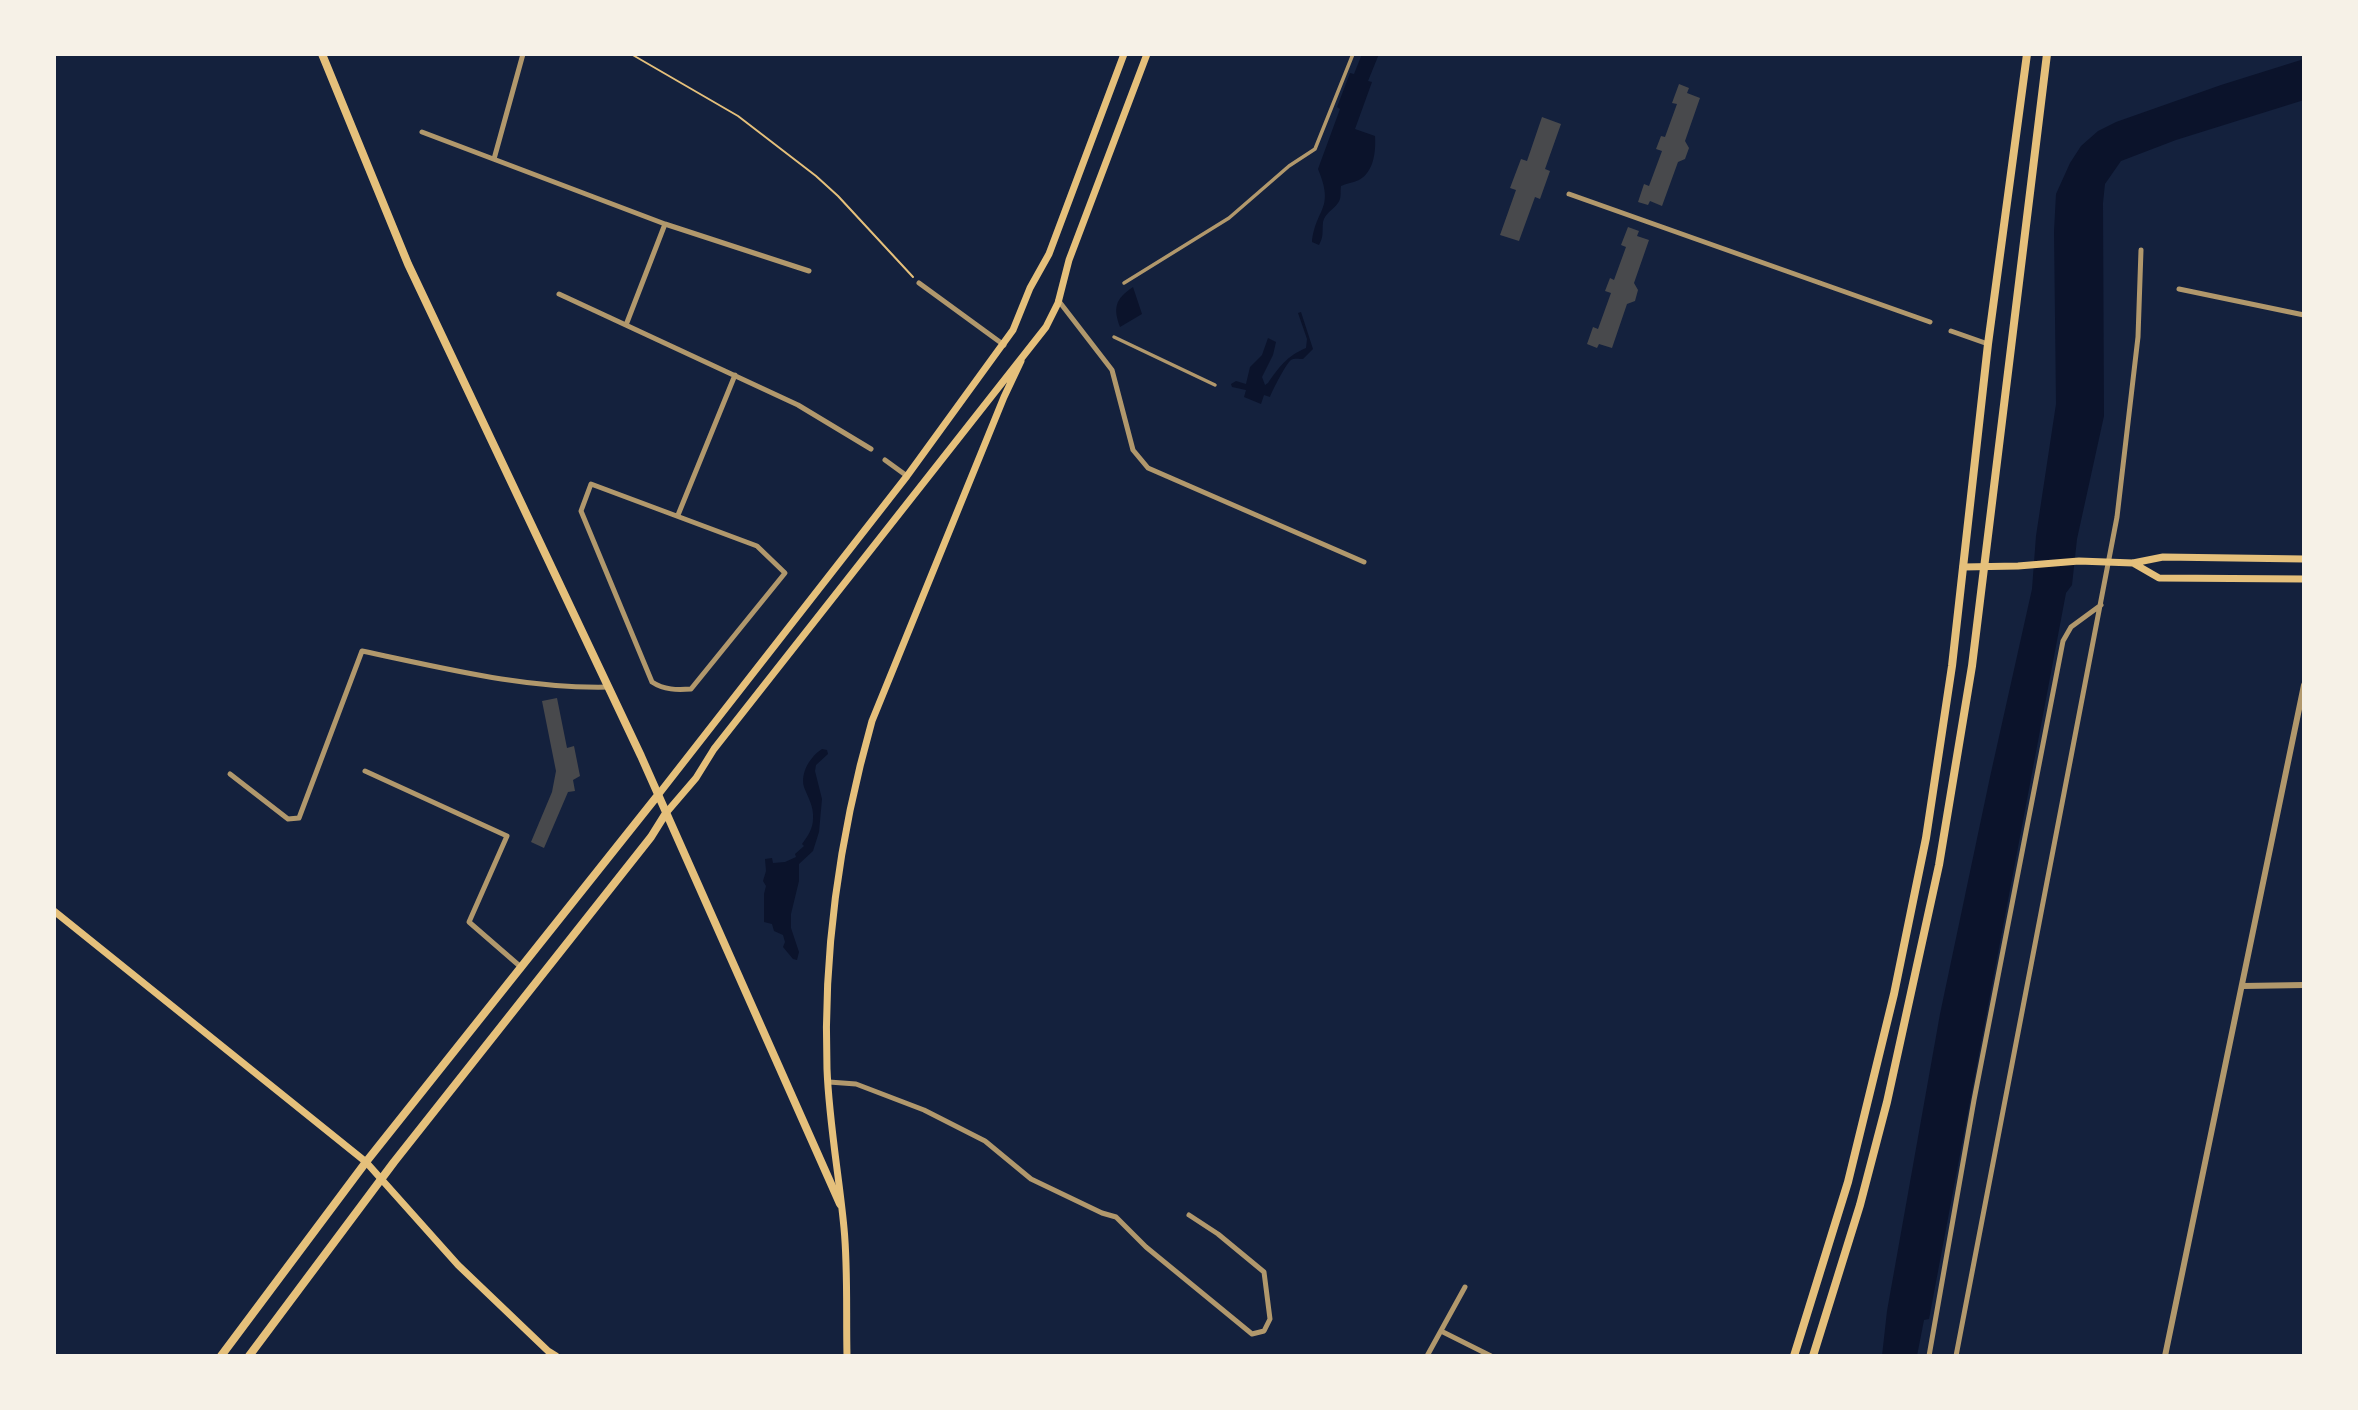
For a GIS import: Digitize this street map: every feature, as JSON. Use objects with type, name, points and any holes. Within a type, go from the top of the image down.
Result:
[{"type":"main road","points":[[322,54],[408,264],[666,813],[840,1204]]},
{"type":"main road","points":[[221,1356],[366,1162],[658,796],[907,476],[1004,345],[1049,254],[1124,54]]},
{"type":"main road","points":[[249,1356],[381,1179],[651,837],[715,749],[1046,327],[1147,54]]},
{"type":"main road","points":[[1794,1356],[1848,1182],[1894,994],[1926,838],[1952,666],[1988,344],[2027,54]]},
{"type":"main road","points":[[1812,1356],[1863,1192],[1887,1102],[1939,865],[1972,666],[2047,54]]},
{"type":"main road","points":[[847,1356],[844,1228],[829,1082],[827,985],[835,905],[858,774],[873,721],[1021,361]]},
{"type":"main road","points":[[1963,568],[2079,561],[2133,563],[2163,557],[2304,559]]},
{"type":"main road","points":[[2133,563],[2160,578],[2304,579]]},
{"type":"main road","points":[[54,911],[366,1162],[458,1265],[556,1356]]},
{"type":"street","points":[[494,159],[523,54]]},
{"type":"street","points":[[1124,283],[1229,218],[1289,166],[1315,149],[1353,54]]},
{"type":"street","points":[[422,132],[665,224],[809,271]]},
{"type":"street","points":[[1569,194],[1930,322]]},
{"type":"street","points":[[626,325],[665,224]]},
{"type":"street","points":[[1956,1356],[2117,517],[2138,337],[2141,250]]},
{"type":"street","points":[[919,283],[1004,345]]},
{"type":"street","points":[[2179,289],[2304,315]]},
{"type":"street","points":[[559,293],[798,405],[872,449]]},
{"type":"street","points":[[1058,300],[1112,370],[1133,450],[1148,468],[1364,562]]},
{"type":"street","points":[[1951,331],[1988,344]]},
{"type":"street","points":[[1114,337],[1215,385]]},
{"type":"street","points":[[678,515],[735,375]]},
{"type":"street","points":[[885,460],[907,476]]},
{"type":"street","points":[[591,484],[678,515],[757,546],[785,573],[691,689],[673,690],[652,682],[581,511],[591,484]]},
{"type":"street","points":[[1929,1356],[2063,641],[2071,627],[2101,605]]},
{"type":"street","points":[[230,774],[288,819],[299,817],[362,651],[483,677],[572,688],[608,687]]},
{"type":"street","points":[[2165,1356],[2304,685]]},
{"type":"street","points":[[365,771],[507,836],[469,922],[522,968]]},
{"type":"street","points":[[2243,986],[2304,985]]},
{"type":"street","points":[[829,1082],[856,1084],[898,1099],[985,1141],[1031,1179],[1116,1217],[1146,1247],[1252,1334],[1264,1331],[1270,1319],[1264,1272],[1218,1234],[1189,1215]]},
{"type":"street","points":[[1427,1356],[1465,1287]]},
{"type":"street","points":[[1441,1331],[1492,1356]]},
{"type":"path","points":[[631,54],[738,116],[817,176],[919,283]]},
{"type":"water","points":[[1362,54],[1379,54],[1368,81],[1372,82],[1355,129],[1375,136],[1373,161],[1364,176],[1341,186],[1339,201],[1324,219],[1319,245],[1312,242],[1325,201],[1323,182],[1318,169],[1350,73],[1354,74]]},
{"type":"water","points":[[2304,59],[2304,100],[2176,140],[2121,161],[2105,184],[2104,416],[2077,539],[2072,585],[2066,593],[1929,1319],[1924,1320],[1917,1356],[1882,1356],[1887,1311],[1940,1014],[2032,589],[2036,536],[2056,404],[2056,194],[2081,146],[2098,131],[2116,122],[2221,85]]},
{"type":"water","points":[[1133,287],[1142,314],[1120,327],[1117,304]]},
{"type":"water","points":[[1301,312],[1313,349],[1303,359],[1289,362],[1270,397],[1264,395],[1261,404],[1244,397],[1246,390],[1232,387],[1231,384],[1236,381],[1246,384],[1250,367],[1262,355],[1268,338],[1276,342],[1262,377],[1265,385],[1289,358],[1306,348],[1307,339],[1298,313]]},
{"type":"water","points":[[822,749],[827,750],[828,754],[816,765],[815,771],[822,799],[819,832],[813,851],[799,864],[799,881],[791,914],[791,928],[799,952],[797,960],[783,947],[783,935],[774,931],[772,924],[764,922],[765,859],[772,858],[773,863],[785,862],[796,857],[795,854],[804,846],[802,844],[813,822],[812,806],[803,781],[805,770],[810,760]]},
{"type":"building","points":[[1679,84],[1689,88],[1687,93],[1700,98],[1685,141],[1689,148],[1685,159],[1678,162],[1662,206],[1650,201],[1648,205],[1638,202],[1644,184],[1649,186],[1662,151],[1656,149],[1661,136],[1665,137],[1677,104],[1672,103]]},
{"type":"building","points":[[1542,117],[1561,124],[1545,169],[1550,171],[1540,199],[1535,197],[1519,241],[1500,235],[1516,190],[1510,188],[1521,159],[1527,161]]},
{"type":"building","points":[[1628,227],[1639,231],[1637,236],[1649,240],[1634,283],[1638,290],[1635,301],[1627,304],[1612,348],[1599,344],[1597,348],[1587,344],[1593,327],[1598,329],[1611,293],[1605,291],[1610,278],[1614,280],[1626,247],[1621,245]]},
{"type":"building","points":[[557,698],[567,748],[574,746],[580,776],[573,780],[575,791],[568,792],[544,848],[531,842],[552,792],[556,771],[542,701]]}]
